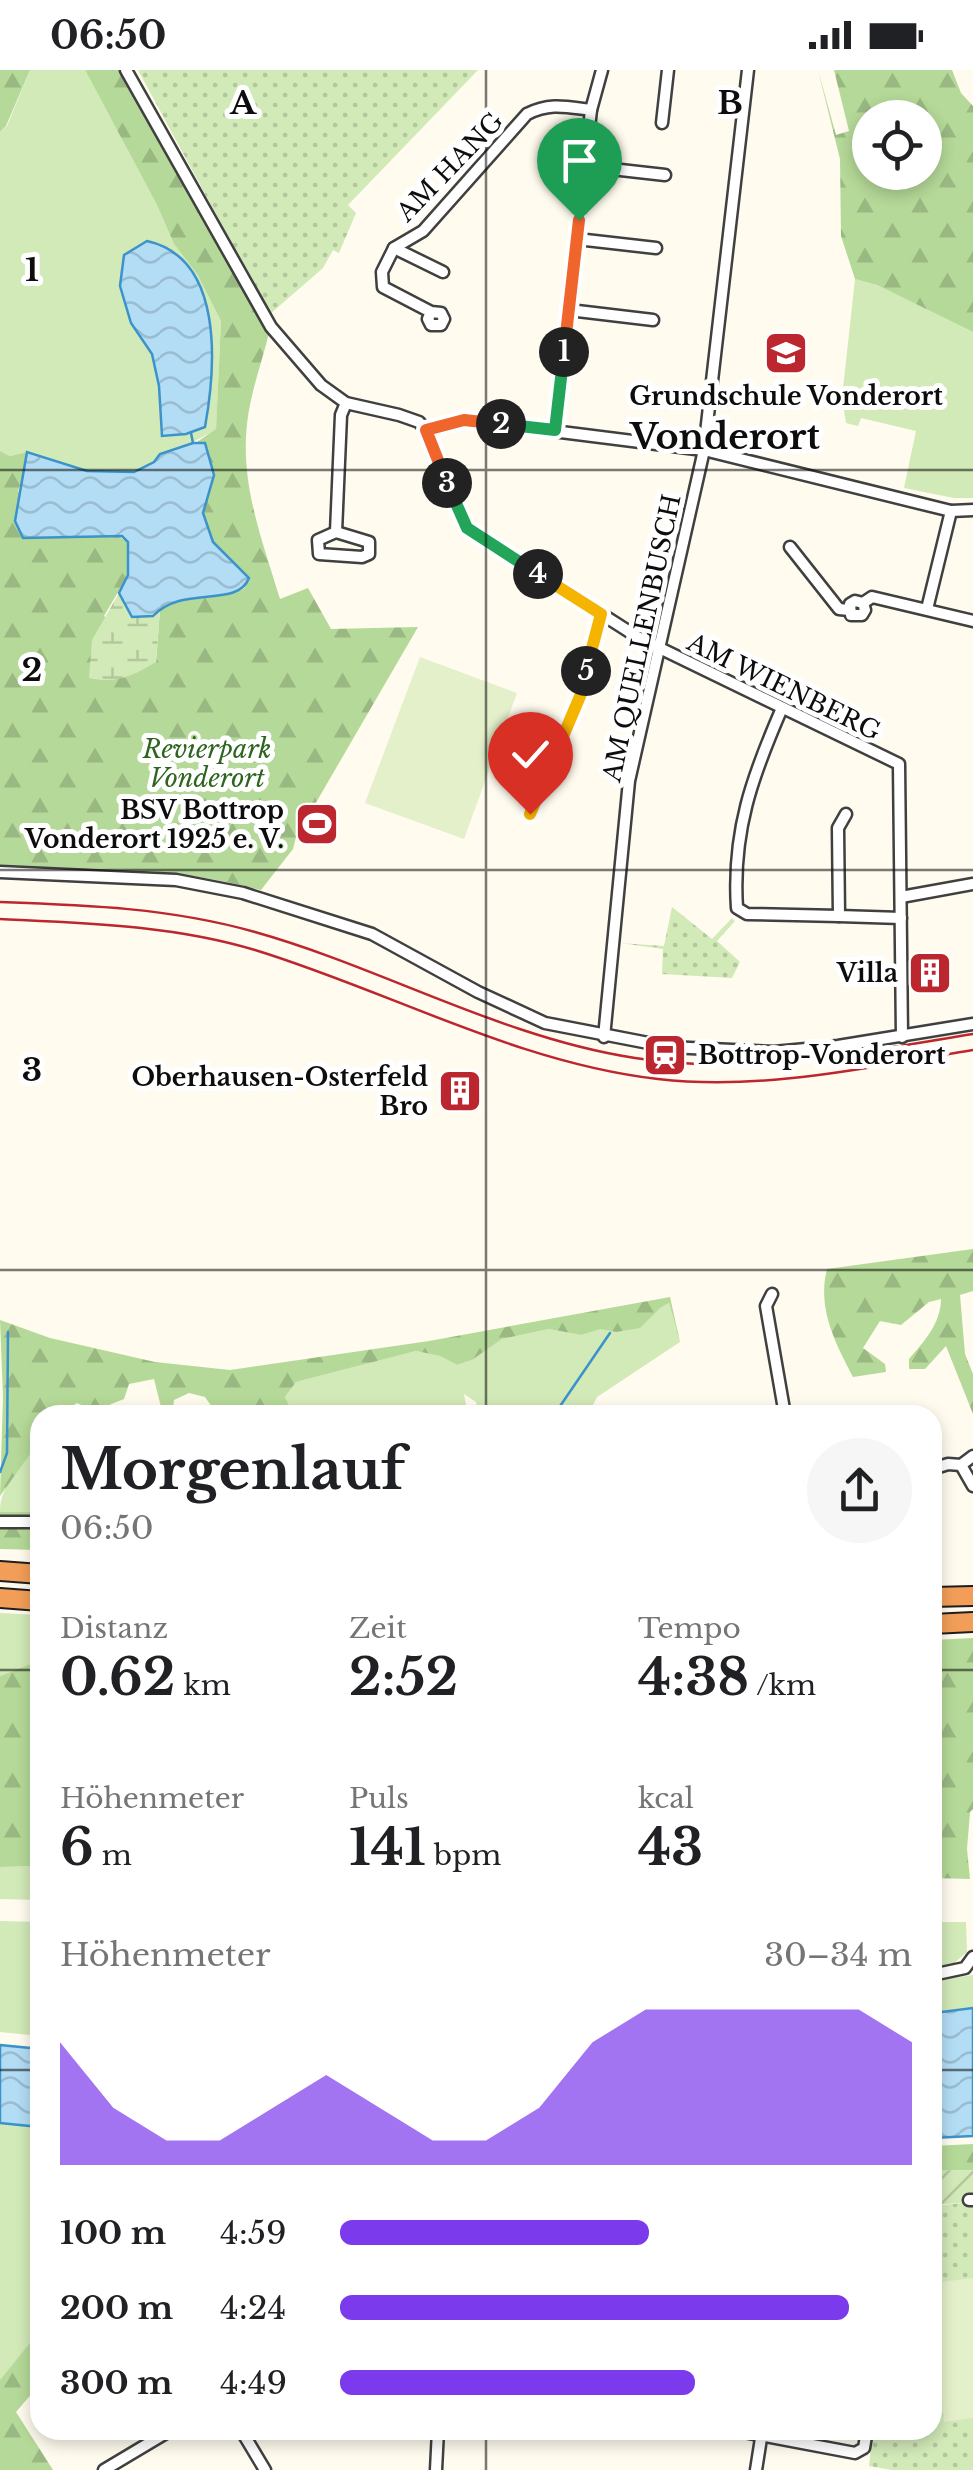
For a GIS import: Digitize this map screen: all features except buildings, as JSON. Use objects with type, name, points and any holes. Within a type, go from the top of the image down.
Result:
[{"type":"highway","points":[[0,1571],[30,1573]]},
{"type":"highway","points":[[942,1597],[973,1596]]},
{"type":"highway","points":[[0,1598],[30,1600]]},
{"type":"highway","points":[[942,1624],[973,1622]]},
{"type":"street","points":[[126,70],[271,327],[321,386],[346,403],[400,414],[419,422],[426,430],[464,420],[704,450],[952,511],[973,510]]},
{"type":"street","points":[[555,430],[590,110],[602,70]]},
{"type":"street","points":[[662,123],[668,70]]},
{"type":"street","name":"AM QUELLENBUSCH","points":[[604,1036],[628,781],[704,450],[748,70]]},
{"type":"street","name":"AM HANG","points":[[431,312],[383,286],[382,272],[394,248],[423,231],[528,114],[554,105],[590,110]]},
{"type":"street","points":[[585,166],[666,175]]},
{"type":"street","points":[[576,239],[656,248]]},
{"type":"street","name":"AM HANG","points":[[394,248],[444,272]]},
{"type":"street","points":[[569,310],[652,320]]},
{"type":"street","points":[[336,532],[341,415],[346,403]]},
{"type":"street","name":"AM WIENBERG","points":[[426,430],[467,528],[661,650],[899,764],[901,898]]},
{"type":"street","points":[[928,610],[952,511]]},
{"type":"street","points":[[336,532],[369,542],[369,554],[319,554],[318,540],[336,532]]},
{"type":"street","points":[[790,548],[839,608],[848,610],[852,602],[862,603],[872,597],[973,621]]},
{"type":"street","points":[[530,814],[581,694],[601,614]]},
{"type":"street","points":[[782,708],[758,763],[738,833],[736,908],[746,914],[901,918]]},
{"type":"street","points":[[839,916],[838,828],[846,814]]},
{"type":"street","points":[[0,872],[176,880],[257,898],[372,934],[478,992],[545,1023],[690,1050],[774,1052],[973,1024]]},
{"type":"street","points":[[902,1036],[901,898],[973,884]]},
{"type":"street","points":[[772,1294],[766,1306],[783,1405]]},
{"type":"street","points":[[942,1466],[962,1465],[973,1456]]},
{"type":"street","points":[[962,1465],[973,1486]]},
{"type":"street","points":[[0,1522],[30,1522]]},
{"type":"street","points":[[942,1973],[962,1969],[972,1961]]},
{"type":"street","points":[[104,2470],[154,2440]]},
{"type":"street","points":[[247,2440],[265,2470]]},
{"type":"street","points":[[436,2470],[438,2440]]},
{"type":"street","points":[[756,2470],[761,2440]]},
{"type":"street","points":[[795,2440],[855,2453],[864,2448],[865,2440]]},
{"type":"green space","points":[[0,70],[30,70],[0,132]]},
{"type":"green space","points":[[30,70],[85,70],[174,244],[197,274],[221,321],[216,430],[134,472],[87,471],[27,452],[10,456],[0,451],[0,132],[7,126]]},
{"type":"green space","name":"Revierpark Vonderort","points":[[85,70],[119,70],[269,333],[251,401],[246,447],[250,491],[280,599],[308,588],[331,629],[418,627],[296,837],[293,849],[261,890],[164,873],[99,868],[0,868],[0,451],[10,456],[27,452],[18,491],[68,538],[114,534],[128,542],[128,575],[104,616],[156,663],[160,609],[164,605],[245,588],[213,542],[203,513],[205,443],[197,442],[216,429],[221,321],[197,274],[174,244]]},
{"type":"green space","points":[[138,70],[478,70],[348,205],[356,213],[339,253],[333,250],[323,268],[270,314]]},
{"type":"green space","points":[[818,70],[836,135],[849,131],[834,70],[952,70],[961,93],[973,106],[973,332],[877,285],[855,279],[841,236],[840,159]]},
{"type":"green space","points":[[855,279],[877,285],[973,332],[973,498],[904,488],[916,431],[861,418],[858,426],[846,423],[842,398]]},
{"type":"green space","points":[[119,593],[132,617],[153,616],[160,609],[156,662],[124,678],[89,678],[92,640]]},
{"type":"green space","points":[[420,657],[517,693],[464,839],[365,803]]},
{"type":"green space","points":[[672,907],[712,939],[732,918],[735,921],[717,941],[740,962],[732,978],[662,974],[663,949],[620,943],[664,946]]},
{"type":"green space","points":[[973,1249],[973,1291],[960,1295],[965,1354],[973,1374],[973,1414],[946,1346],[925,1369],[909,1369],[909,1359],[935,1324],[941,1299],[929,1302],[901,1325],[880,1321],[863,1348],[885,1364],[886,1372],[853,1377],[826,1311],[827,1269]]},
{"type":"green space","points":[[670,1297],[680,1342],[669,1303],[640,1328],[616,1332],[600,1329],[581,1335],[549,1329],[502,1339],[472,1360],[457,1365],[440,1356],[416,1351],[296,1382],[285,1397],[289,1405],[211,1405],[205,1397],[189,1393],[174,1400],[173,1405],[160,1405],[154,1379],[129,1384],[124,1399],[109,1405],[30,1405],[30,1454],[0,1496],[0,1320],[50,1338],[155,1362],[230,1370],[429,1341]]},
{"type":"green space","points":[[669,1303],[680,1342],[597,1397],[593,1405],[476,1405],[464,1394],[466,1405],[289,1405],[285,1397],[296,1382],[416,1351],[440,1356],[457,1365],[472,1360],[502,1339],[549,1329],[581,1335],[600,1328],[616,1332]]},
{"type":"green space","points":[[30,1446],[30,1512],[0,1512],[5,1490]]},
{"type":"green space","points":[[0,1512],[30,1512],[30,1550],[0,1549]]},
{"type":"green space","points":[[0,1613],[30,1614],[30,1664],[0,1676]]},
{"type":"green space","points":[[973,1638],[973,1809],[967,1849],[970,1879],[942,1878],[942,1640]]},
{"type":"green space","points":[[30,1664],[30,1866],[0,1867],[0,1676]]},
{"type":"green space","points":[[30,1866],[30,1900],[0,1899],[0,1867]]},
{"type":"green space","points":[[0,1921],[30,1922],[30,2035],[0,2032]]},
{"type":"green space","points":[[942,1922],[966,1922],[967,1952],[953,1964],[942,1966]]},
{"type":"green space","points":[[973,1975],[973,2008],[942,2012],[942,1980]]},
{"type":"green space","points":[[0,2123],[30,2126],[30,2342],[0,2380]]},
{"type":"green space","points":[[973,2144],[973,2170],[942,2171],[942,2146]]},
{"type":"green space","points":[[973,2170],[973,2202],[942,2204],[942,2171]]},
{"type":"green space","points":[[973,2202],[973,2470],[892,2470],[869,2466],[872,2440],[942,2440],[942,2205]]},
{"type":"green space","points":[[973,2278],[973,2418],[944,2422],[942,2403],[942,2282]]},
{"type":"green space","points":[[30,2342],[30,2396],[16,2412],[30,2440],[34,2440],[53,2470],[0,2470],[0,2380]]},
{"type":"water","points":[[147,241],[172,251],[190,269],[202,291],[209,318],[211,375],[205,427],[186,434],[162,436],[159,386],[152,354],[131,323],[120,286],[124,255]]},
{"type":"water","points":[[205,443],[214,475],[203,513],[213,542],[249,578],[233,593],[179,601],[153,616],[132,617],[119,593],[128,575],[128,542],[122,536],[23,538],[15,521],[27,452],[87,471],[134,472],[154,462],[160,454]]},
{"type":"water","points":[[973,2008],[973,2136],[942,2138],[942,2012]]},
{"type":"water","points":[[0,2045],[30,2048],[30,2126],[0,2123]]},
{"type":"waterway","points":[[191,433],[193,443]]},
{"type":"waterway","points":[[0,1472],[7,1453],[8,1332]]},
{"type":"waterway","points":[[561,1405],[610,1333]]},
{"type":"railway","points":[[0,902],[128,909],[223,924],[303,947],[538,1035],[635,1058],[678,1063],[762,1063],[973,1034]]},
{"type":"railway","points":[[0,919],[128,927],[224,942],[305,967],[554,1058],[658,1079],[777,1080],[973,1050]]},
{"type":"place","name":"Grundschule Vonderort","points":[[786,353]]},
{"type":"place","name":"BSV Bottrop Vonderort 1925 e. V.","points":[[317,824]]},
{"type":"place","name":"Villa","points":[[930,973]]},
{"type":"place","name":"Bottrop-Vonderort","points":[[665,1055]]},
{"type":"place","name":"Oberhausen-Osterfeld Bro","points":[[460,1091]]},
{"type":"district","name":"Vonderort","points":[[725,436]]},
{"type":"route","points":[[530,814],[581,694],[601,614],[467,528],[426,430],[464,420],[555,430],[579,220]]}]
